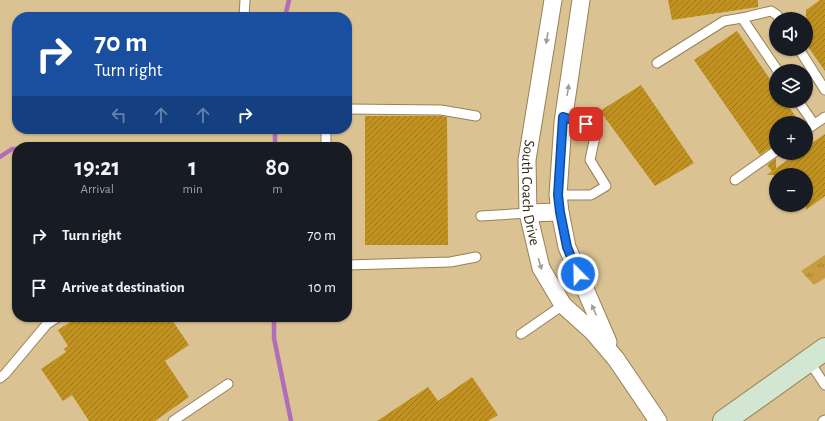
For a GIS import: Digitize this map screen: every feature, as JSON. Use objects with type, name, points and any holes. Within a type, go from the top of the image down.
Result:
[{"type":"main road","points":[[724,421],[817,355]]},
{"type":"street","name":"South Coach Drive","points":[[553,0],[527,160],[528,213],[541,268],[563,305],[593,332],[616,359],[658,421]]},
{"type":"street","name":"South Coach Drive","points":[[581,0],[563,117],[558,195],[567,247],[616,359]]},
{"type":"street","points":[[528,213],[560,212]]},
{"type":"lane","points":[[245,12],[246,0]]},
{"type":"lane","points":[[657,63],[724,21],[770,11],[772,12]]},
{"type":"lane","points":[[742,18],[773,64]]},
{"type":"lane","points":[[803,56],[825,90]]},
{"type":"lane","points":[[803,108],[814,124],[825,116]]},
{"type":"lane","points":[[352,109],[441,110],[476,116]]},
{"type":"lane","points":[[558,195],[592,195],[606,186],[590,160],[596,127],[563,117]]},
{"type":"lane","points":[[735,180],[769,156]]},
{"type":"lane","points":[[481,216],[528,213]]},
{"type":"lane","points":[[352,265],[450,262],[476,257]]},
{"type":"lane","points":[[521,334],[563,305]]},
{"type":"lane","points":[[0,378],[50,322]]},
{"type":"lane","points":[[817,355],[825,385]]},
{"type":"lane","points":[[173,421],[228,384]]},
{"type":"green space","points":[[825,255],[825,278],[814,285],[801,271]]},
{"type":"building","points":[[668,0],[758,0],[758,7],[672,20]]},
{"type":"building","points":[[820,0],[825,0],[825,71],[813,54],[813,12],[806,12],[806,10]]},
{"type":"building","points":[[737,31],[769,78],[769,108],[790,108],[795,116],[769,116],[769,149],[760,155],[694,60]]},
{"type":"building","points":[[641,85],[694,163],[655,186],[600,111]]},
{"type":"building","points":[[365,116],[447,117],[448,245],[365,245]]},
{"type":"building","points":[[825,134],[825,196],[813,205],[813,168],[776,168],[788,160],[813,160],[813,142]]},
{"type":"building","points":[[773,160],[776,160],[776,168],[770,168],[767,165]]},
{"type":"building","points":[[70,322],[173,322],[189,345],[165,361],[189,397],[155,421],[89,421],[72,395],[63,401],[41,369],[66,352],[64,349],[68,346],[58,330]]},
{"type":"building","points":[[472,377],[498,415],[488,421],[377,421],[428,387],[438,401]]},
{"type":"waterway","points":[[286,12],[289,0]]},
{"type":"waterway","points":[[275,134],[275,142]]},
{"type":"waterway","points":[[0,157],[12,149]]},
{"type":"waterway","points":[[274,322],[274,338],[291,421]]},
{"type":"route","points":[[578,274],[567,247],[558,195],[563,117],[586,124]]}]
